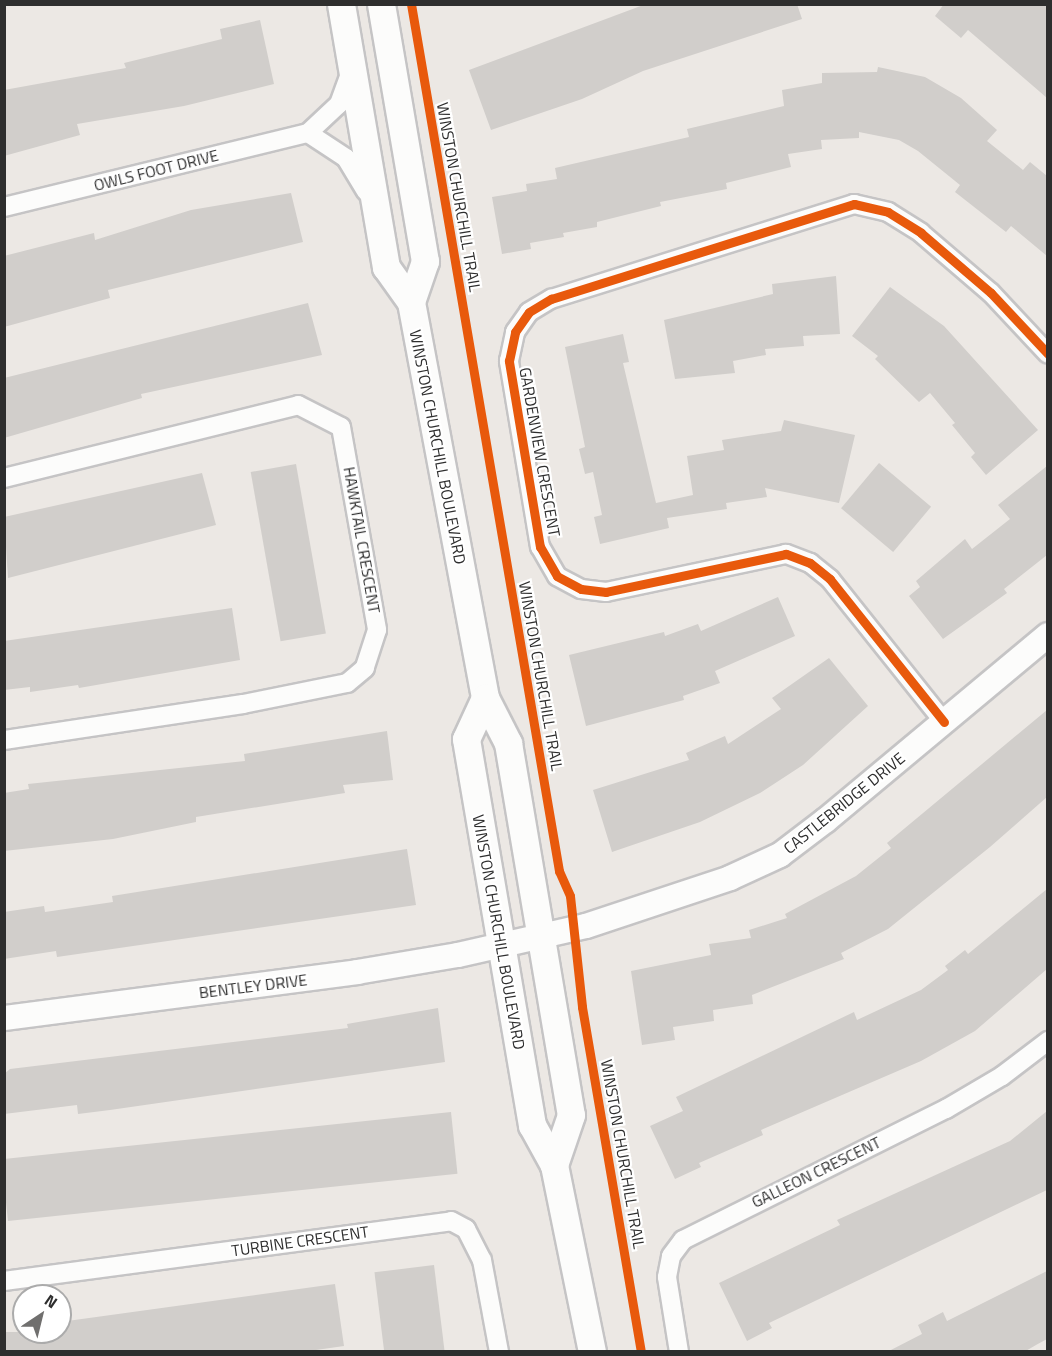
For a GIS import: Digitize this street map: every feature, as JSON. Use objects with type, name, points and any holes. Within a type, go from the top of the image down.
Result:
[{"type":"main road","name":"WINSTON CHURCHILL BOULEVARD","points":[[341,4],[386,267],[411,302],[485,698],[508,743],[571,1115],[554,1165]]},
{"type":"main road","name":"WINSTON CHURCHILL BOULEVARD","points":[[381,4],[425,261],[411,302]]},
{"type":"main road","name":"WINSTON CHURCHILL BOULEVARD","points":[[485,698],[466,739],[532,1125],[554,1165],[592,1352]]},
{"type":"street","name":"OWLS FOOT DRIVE","points":[[4,207],[308,133],[339,104],[351,68]]},
{"type":"street","points":[[308,133],[334,146],[359,173],[378,218]]},
{"type":"street","name":"GARDENVIEW CRESCENT","points":[[944,722],[830,579],[802,560],[786,554],[761,556],[606,592],[580,588],[557,576],[540,547],[509,361],[515,332],[529,312],[551,299],[854,204],[888,212],[921,234],[991,293],[1047,354]]},
{"type":"street","name":"HAWKTAIL CRESCENT","points":[[4,478],[298,405],[341,427],[377,630],[365,668],[347,683],[243,704],[4,740]]},
{"type":"street","name":"CASTLEBRIDGE DRIVE","points":[[501,945],[586,926],[730,878],[780,855],[1047,635]]},
{"type":"street","name":"BENTLEY DRIVE","points":[[4,1018],[357,972],[501,945]]},
{"type":"street","name":"GALLEON CRESCENT","points":[[679,1352],[667,1277],[671,1256],[682,1240],[946,1109],[1002,1076],[1047,1041]]},
{"type":"street","name":"TURBINE CRESCENT","points":[[4,1281],[451,1221],[466,1229],[482,1260],[499,1352]]},
{"type":"building","points":[[646,4],[797,4],[802,19],[643,71],[582,99],[491,130],[469,70]]},
{"type":"building","points":[[944,4],[1047,4],[1047,98],[968,30],[961,38],[935,16]]},
{"type":"building","points":[[260,20],[274,84],[184,106],[77,124],[80,135],[4,156],[4,90],[126,68],[124,63],[222,39],[220,29]]},
{"type":"building","points":[[878,67],[925,77],[961,98],[997,130],[987,141],[1023,170],[1030,162],[1047,176],[1047,256],[1011,226],[1006,232],[955,192],[960,185],[918,151],[899,140],[859,132],[859,138],[821,140],[822,149],[788,154],[791,167],[726,183],[727,189],[660,202],[661,206],[597,222],[597,227],[563,233],[564,237],[530,243],[531,249],[502,254],[492,197],[527,191],[526,184],[557,179],[555,168],[689,137],[687,129],[784,106],[782,90],[822,83],[822,73],[877,72]]},
{"type":"building","points":[[291,193],[303,242],[108,290],[110,298],[4,327],[4,256],[94,233],[95,240],[191,210]]},
{"type":"building","points":[[836,276],[840,334],[803,336],[804,346],[765,349],[766,355],[733,361],[735,373],[675,379],[664,320],[773,294],[772,284]]},
{"type":"building","points":[[890,287],[944,326],[1038,430],[986,475],[971,457],[975,453],[952,425],[955,423],[930,393],[919,402],[875,359],[878,356],[852,336]]},
{"type":"building","points":[[308,303],[322,355],[141,394],[142,398],[4,438],[4,378]]},
{"type":"building","points":[[623,334],[629,362],[623,363],[656,503],[693,495],[687,456],[724,450],[722,440],[781,431],[784,420],[855,435],[839,503],[765,488],[767,497],[726,503],[727,509],[667,518],[669,528],[600,544],[594,517],[602,515],[593,472],[585,474],[579,449],[585,447],[565,347]]},
{"type":"building","points":[[879,463],[931,507],[893,552],[841,508]]},
{"type":"building","points":[[296,464],[326,633],[281,641],[251,472]]},
{"type":"building","points":[[1047,466],[1047,555],[1004,589],[1007,593],[943,639],[909,596],[920,587],[916,581],[965,539],[972,549],[1010,519],[998,505]]},
{"type":"building","points":[[202,473],[216,525],[8,578],[4,517]]},
{"type":"building","points":[[778,597],[795,636],[715,671],[720,683],[683,696],[684,700],[586,726],[569,655],[664,632],[665,636],[698,624],[701,631]]},
{"type":"building","points":[[232,608],[240,660],[79,688],[78,685],[30,692],[30,687],[4,690],[4,641]]},
{"type":"building","points":[[829,658],[868,706],[803,765],[760,793],[700,822],[612,852],[593,790],[689,760],[686,753],[725,736],[728,744],[781,709],[772,698]]},
{"type":"building","points":[[1047,710],[1047,797],[990,847],[888,929],[841,953],[844,959],[752,995],[753,1004],[713,1010],[714,1021],[673,1027],[675,1040],[642,1045],[631,971],[711,955],[709,944],[751,938],[749,930],[787,918],[785,914],[856,876],[891,848],[887,843]]},
{"type":"building","points":[[387,731],[393,780],[343,785],[345,793],[196,817],[196,822],[113,839],[4,851],[4,793],[29,789],[28,784],[245,761],[244,754]]},
{"type":"building","points":[[407,849],[416,905],[57,957],[56,951],[4,959],[4,912],[44,906],[45,912],[113,902],[112,896]]},
{"type":"building","points":[[1047,889],[1047,969],[975,1031],[921,1061],[761,1130],[763,1135],[699,1163],[701,1167],[675,1179],[650,1126],[683,1111],[676,1097],[854,1012],[857,1020],[921,990],[948,970],[945,966],[965,950],[968,954]]},
{"type":"building","points":[[438,1008],[445,1062],[78,1114],[77,1105],[4,1114],[4,1074],[10,1069],[348,1028],[347,1024]]},
{"type":"building","points":[[1047,1111],[1047,1190],[769,1323],[772,1328],[747,1341],[719,1283],[840,1225],[837,1220],[1010,1141]]},
{"type":"building","points":[[451,1112],[457,1174],[8,1221],[4,1159]]},
{"type":"building","points":[[434,1265],[445,1352],[384,1352],[374,1272]]},
{"type":"building","points":[[1047,1271],[1047,1339],[1024,1352],[887,1352],[922,1334],[918,1325],[943,1312],[947,1321]]},
{"type":"building","points":[[335,1284],[344,1346],[302,1352],[4,1352],[4,1332],[12,1332],[12,1344],[72,1344],[72,1320]]},
{"type":"cycle path","name":"WINSTON CHURCHILL TRAIL","points":[[411,4],[559,871],[570,896],[582,1007],[641,1352]]},
{"type":"cycle path","points":[[944,722],[830,579],[810,563],[786,554],[606,592],[581,589],[557,576],[540,547],[509,361],[515,332],[529,312],[551,299],[854,204],[888,212],[921,233],[991,293],[1048,354]]}]
